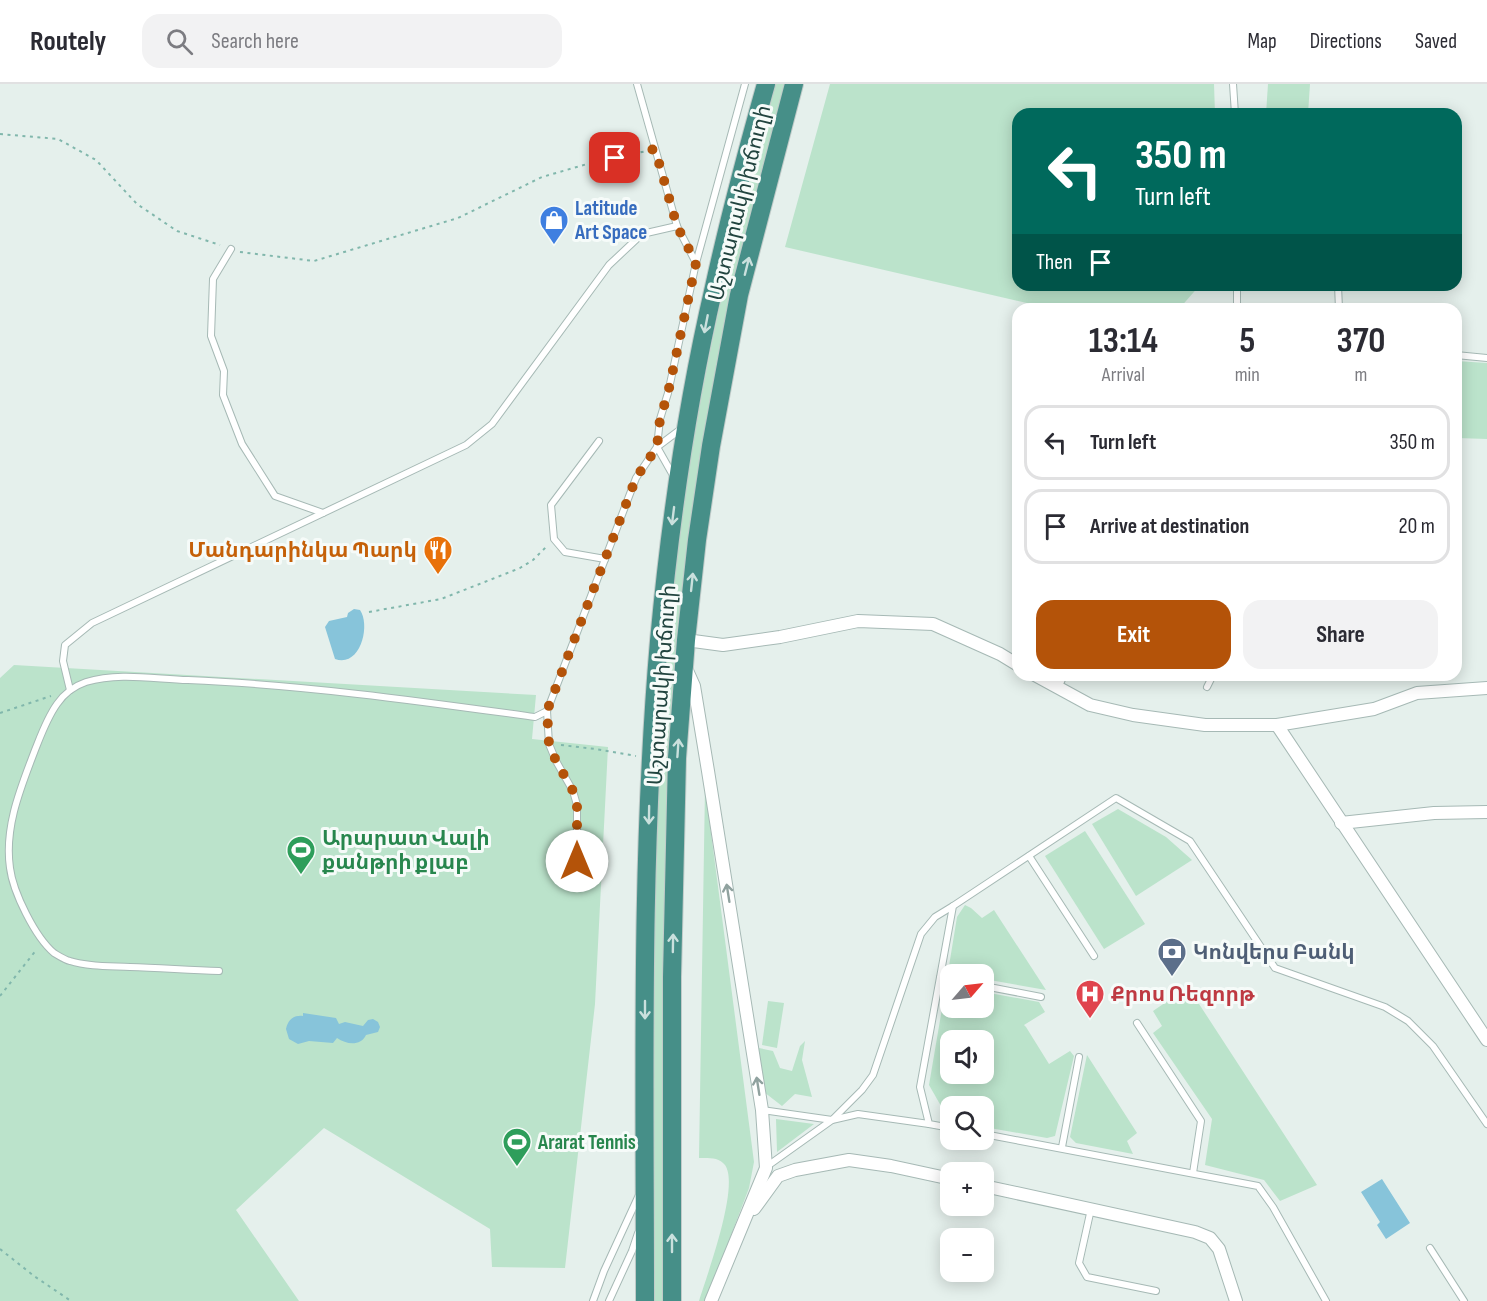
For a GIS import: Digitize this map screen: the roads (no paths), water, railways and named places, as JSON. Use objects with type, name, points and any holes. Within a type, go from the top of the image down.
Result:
[{"type":"highway","name":"Աշտարակի խճուղի","points":[[645,1301],[645,977],[651,759],[659,641],[687,425],[713,290],[766,84]]},
{"type":"highway","name":"Աշտարակի խճուղի","points":[[672,1301],[672,977],[677,758],[686,640],[697,540],[711,446],[739,296],[794,84]]},
{"type":"street","points":[[686,640],[723,645],[780,637],[858,621],[933,624],[1012,661]]},
{"type":"street","points":[[684,665],[694,686],[696,697],[762,1110],[766,1168],[711,1301]]},
{"type":"street","points":[[1045,681],[1090,705],[1133,715],[1205,725],[1277,725],[1374,709],[1418,693],[1487,688]]},
{"type":"street","points":[[1277,725],[1487,1040]]},
{"type":"street","points":[[1341,824],[1434,813],[1487,812]]},
{"type":"street","points":[[741,1227],[778,1176],[795,1170],[849,1160],[940,1177]]},
{"type":"street","points":[[994,1188],[1195,1232],[1210,1238],[1219,1249],[1236,1301]]},
{"type":"lane","points":[[637,84],[677,226],[696,263]]},
{"type":"lane","points":[[678,483],[657,447],[660,419],[668,393],[696,263],[746,84]]},
{"type":"lane","points":[[1233,84],[1235,108]]},
{"type":"lane","points":[[70,690],[63,661],[65,645],[92,623],[466,445],[492,424],[609,264],[642,234],[677,226]]},
{"type":"lane","points":[[231,249],[213,279],[211,336],[224,371],[223,395],[242,444],[275,496],[323,513]]},
{"type":"lane","points":[[1462,356],[1487,358]]},
{"type":"lane","points":[[577,861],[577,805],[573,791],[549,744],[547,711],[636,478],[657,447],[687,425]]},
{"type":"lane","points":[[600,441],[551,505],[554,539],[565,552],[605,559]]},
{"type":"lane","points":[[219,971],[93,966],[69,961],[55,953],[43,942],[15,892],[10,867],[9,837],[24,779],[45,723],[57,704],[70,690],[85,683],[110,677],[147,677],[333,690],[535,717],[547,711]]},
{"type":"lane","points":[[1058,689],[1061,681]]},
{"type":"lane","points":[[1207,687],[1210,681]]},
{"type":"lane","points":[[766,1168],[832,1120],[862,1090],[873,1075],[921,934],[935,917],[1116,798],[1190,841],[1275,968],[1385,1007],[1408,1021],[1433,1046],[1487,1124]]},
{"type":"lane","points":[[1029,856],[1094,956]]},
{"type":"lane","points":[[943,964],[953,906]]},
{"type":"lane","points":[[929,1124],[920,1087],[940,978]]},
{"type":"lane","points":[[994,988],[1041,997]]},
{"type":"lane","points":[[1137,1023],[1201,1121],[1193,1173]]},
{"type":"lane","points":[[1062,1147],[1079,1057]]},
{"type":"lane","points":[[762,1110],[832,1120],[858,1114],[940,1126]]},
{"type":"lane","points":[[994,1136],[1258,1186],[1273,1207],[1326,1301]]},
{"type":"lane","points":[[593,1301],[613,1249],[645,1184]]},
{"type":"lane","points":[[1091,1209],[1079,1263],[1082,1272],[1087,1276],[1156,1291]]},
{"type":"lane","points":[[609,1301],[632,1251],[645,1213]]},
{"type":"lane","points":[[1430,1248],[1464,1301]]},
{"type":"water","points":[[354,609],[360,610],[363,617],[364,635],[361,644],[351,657],[344,660],[335,659],[325,627],[329,621],[347,617],[348,613]]},
{"type":"water","points":[[303,1013],[336,1018],[339,1024],[345,1022],[363,1026],[368,1020],[373,1019],[380,1027],[378,1032],[366,1035],[357,1043],[345,1042],[337,1038],[333,1043],[309,1041],[298,1044],[289,1039],[286,1029],[292,1019],[296,1016],[303,1016]]},
{"type":"water","points":[[1382,1179],[1410,1223],[1386,1239],[1377,1225],[1380,1222],[1361,1192]]},
{"type":"place","name":"Latitude Art Space","points":[[554,246]]},
{"type":"place","name":"Մանդարինկա Պարկ","points":[[438,576]]},
{"type":"place","name":"Արարատ Վալի քանթրի քլաբ","points":[[301,876]]},
{"type":"place","name":"Կոնվերս Բանկ","points":[[1172,978]]},
{"type":"place","name":"Քրոս Ռեզորթ","points":[[1090,1020]]},
{"type":"place","name":"Ararat Tennis","points":[[517,1168]]}]
